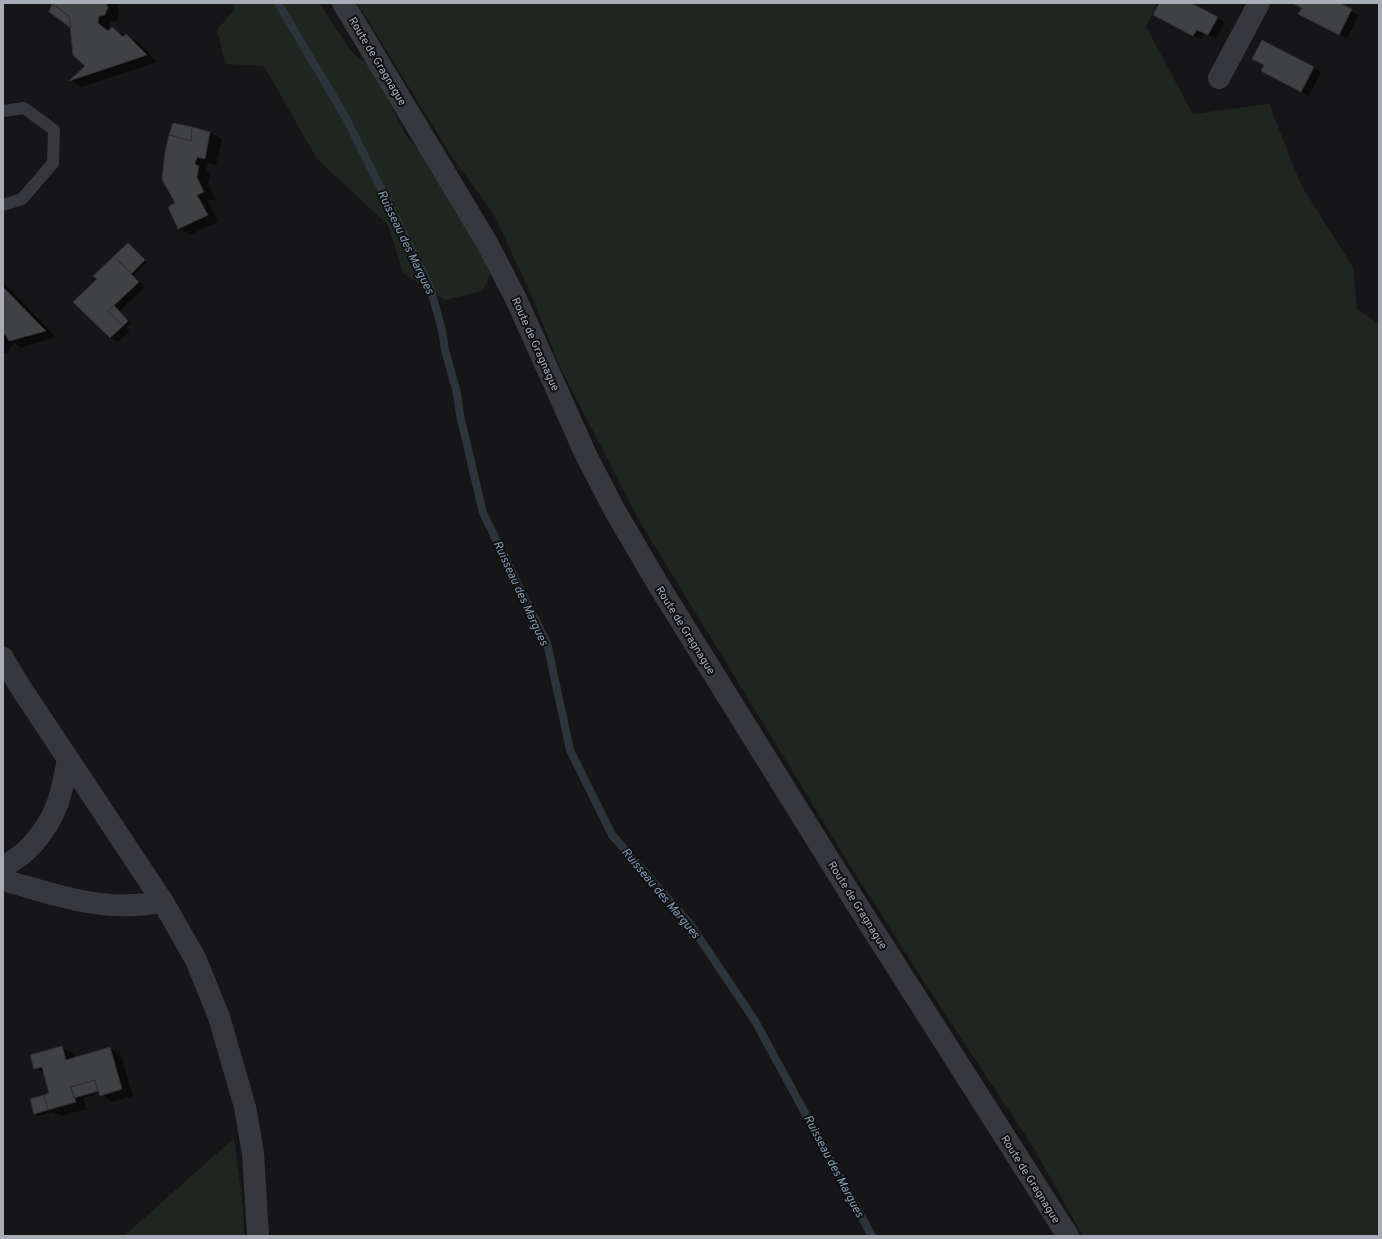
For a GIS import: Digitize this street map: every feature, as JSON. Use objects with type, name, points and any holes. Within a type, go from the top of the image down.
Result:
[{"type":"street","name":"Route de Gragnague","points":[[343,3],[487,243],[517,301],[586,456],[615,511],[659,586],[856,903],[1068,1236]]},
{"type":"street","points":[[1219,78],[1258,3]]},
{"type":"street","points":[[3,658],[163,902],[196,960],[219,1017],[244,1107],[253,1153],[258,1236]]},
{"type":"street","points":[[3,866],[32,845],[50,819],[61,794],[68,759]]},
{"type":"street","points":[[3,880],[60,896],[101,904],[135,905],[163,902]]},
{"type":"lane","points":[[3,111],[24,108],[54,130],[53,163],[22,199],[3,206]]},
{"type":"shaded area","points":[[232,3],[319,3],[351,51],[373,69],[405,134],[480,224],[493,268],[483,291],[445,300],[403,273],[388,225],[317,159],[264,66],[225,64],[217,30],[235,9]]},
{"type":"shaded area","points":[[357,3],[1157,3],[1146,27],[1193,114],[1269,104],[1301,185],[1353,267],[1357,309],[1379,324],[1379,1236],[1083,1236],[1033,1147],[926,985],[843,854],[637,517],[559,365],[534,301],[493,213],[450,154]]},
{"type":"shaded area","points":[[234,1138],[243,1205],[244,1236],[124,1236]]},
{"type":"building","points":[[50,3],[106,3],[108,7],[105,15],[99,16],[98,23],[108,31],[112,27],[123,37],[126,34],[147,55],[69,81],[85,66],[73,55],[69,16]]},
{"type":"building","points":[[1159,3],[1191,3],[1218,17],[1208,35],[1197,30],[1193,36],[1153,15]]},
{"type":"building","points":[[1292,3],[1339,3],[1352,9],[1339,35],[1298,14],[1302,8]]},
{"type":"building","points":[[52,4],[69,16],[71,28],[49,12]]},
{"type":"building","points":[[1262,40],[1314,67],[1301,92],[1261,71],[1264,65],[1252,59]]},
{"type":"building","points":[[173,123],[192,127],[191,141],[169,135]]},
{"type":"building","points":[[192,127],[210,132],[205,159],[197,157],[195,164],[199,166],[197,177],[204,192],[197,195],[208,215],[178,229],[168,207],[175,203],[162,179],[165,152],[169,135],[191,141]]},
{"type":"building","points":[[128,243],[145,260],[131,274],[114,256]]},
{"type":"building","points":[[114,256],[139,282],[108,311],[123,326],[110,338],[73,302],[97,279],[93,276]]},
{"type":"building","points":[[3,287],[46,331],[9,341],[5,334],[3,337]]},
{"type":"building","points":[[114,305],[128,321],[123,326],[108,311]]},
{"type":"building","points":[[62,1046],[66,1060],[110,1047],[122,1089],[100,1096],[95,1080],[71,1087],[76,1102],[48,1110],[44,1095],[49,1093],[42,1067],[34,1069],[30,1055]]},
{"type":"building","points":[[95,1080],[98,1091],[74,1098],[71,1087]]},
{"type":"building","points":[[44,1095],[48,1110],[34,1114],[30,1099]]},
{"type":"waterway","name":"Ruisseau des Margues","points":[[278,3],[346,118],[430,287],[457,393],[460,415],[483,513],[547,643],[570,750],[612,835],[690,924],[755,1021],[872,1236]]}]
